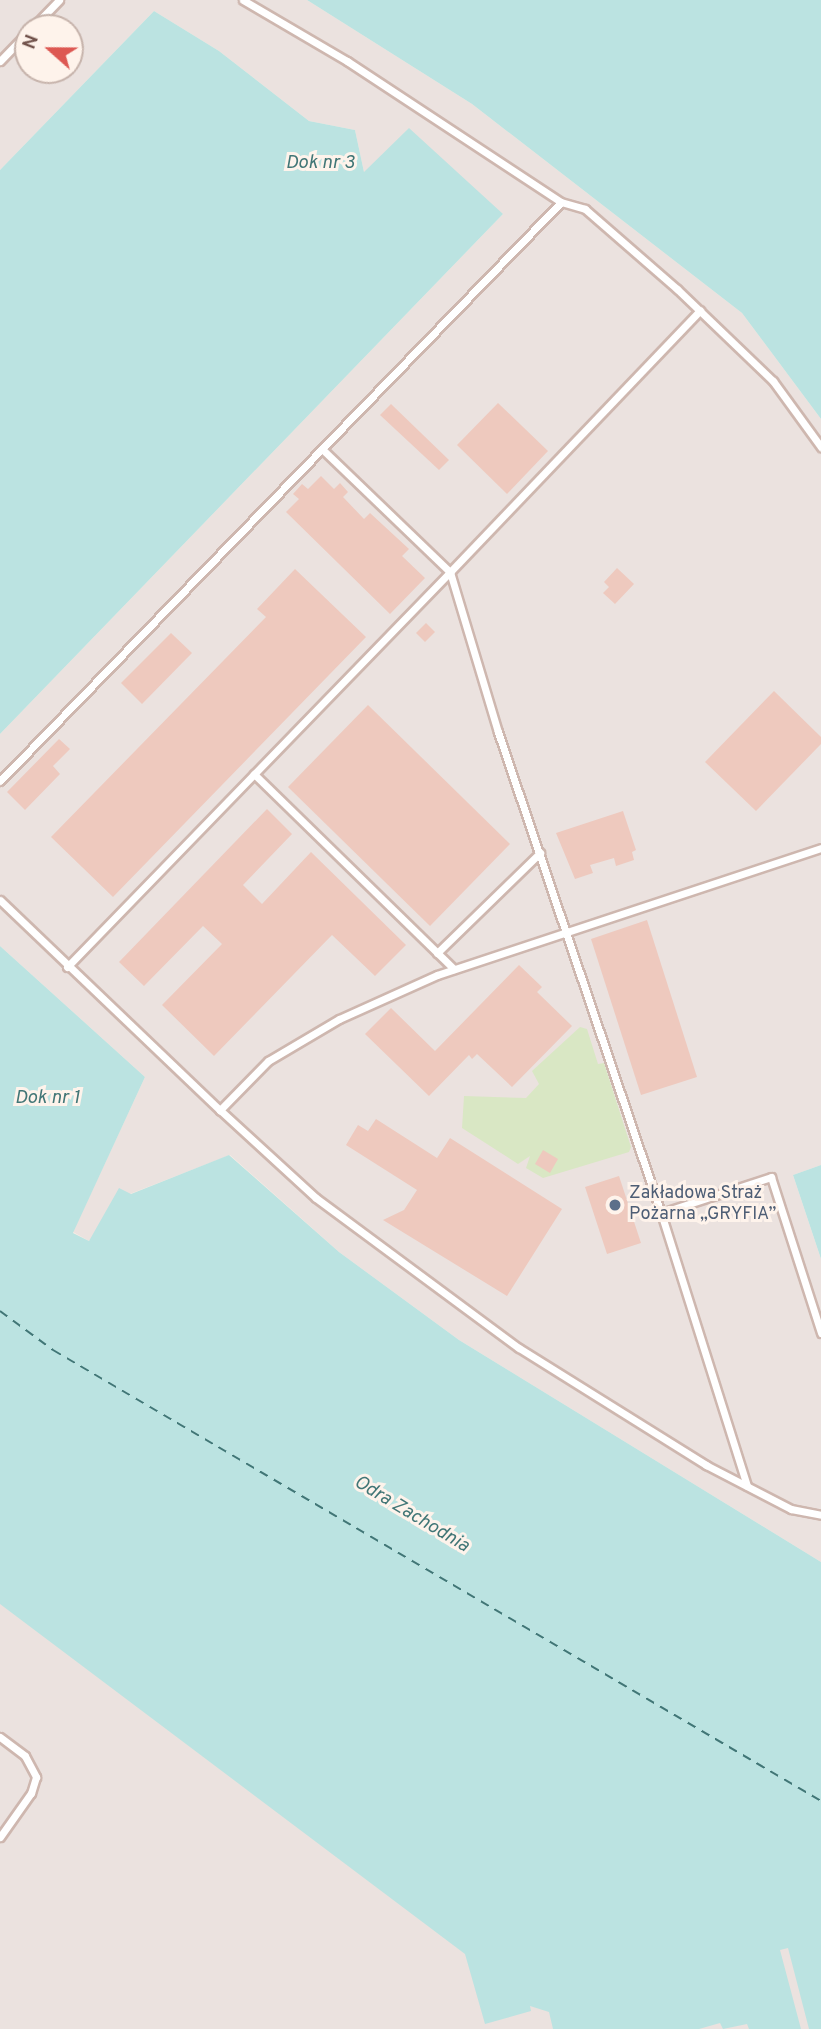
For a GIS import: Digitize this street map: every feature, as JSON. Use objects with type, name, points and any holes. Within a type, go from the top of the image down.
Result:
[{"type":"lane","points":[[46,14],[59,0]]},
{"type":"lane","points":[[243,0],[347,61],[561,202],[585,209],[700,310],[773,381],[821,447]]},
{"type":"lane","points":[[0,61],[14,46]]},
{"type":"lane","points":[[0,781],[561,202]]},
{"type":"lane","points":[[66,967],[700,310]]},
{"type":"lane","points":[[322,449],[450,572],[540,853],[661,1213],[747,1486]]},
{"type":"lane","points":[[254,774],[454,969]]},
{"type":"lane","points":[[220,1110],[268,1060],[339,1019],[454,969],[821,848]]},
{"type":"lane","points":[[437,953],[540,853]]},
{"type":"lane","points":[[0,900],[66,967],[316,1199],[391,1257],[519,1348],[747,1486],[792,1509],[821,1515]]},
{"type":"lane","points":[[661,1213],[771,1177],[821,1334]]},
{"type":"lane","points":[[0,1737],[24,1756],[36,1777],[31,1793],[0,1837]]},
{"type":"shaded area","points":[[0,0],[307,0],[472,104],[742,313],[821,419],[821,1165],[793,1175],[821,1259],[821,1562],[459,1340],[339,1252],[230,1155],[130,1194],[89,1241],[73,1232],[145,1077],[0,946],[0,734],[503,214],[364,172],[355,130],[309,121],[219,51],[154,11],[84,83],[84,14],[14,14],[14,84],[83,84],[0,170]]},
{"type":"shaded area","points":[[0,1504],[809,1932],[821,2029],[0,2029]]},
{"type":"green space","points":[[580,1027],[587,1029],[598,1064],[604,1063],[631,1147],[629,1152],[543,1178],[526,1168],[530,1156],[518,1164],[462,1128],[464,1096],[526,1098],[539,1084],[532,1071]]},
{"type":"water","points":[[307,0],[821,0],[821,419],[742,313],[472,104]]},
{"type":"water","name":"Dok nr 3","points":[[154,11],[219,51],[309,121],[355,130],[364,172],[409,128],[503,214],[0,734],[0,170]]},
{"type":"water","points":[[0,946],[145,1077],[73,1233],[89,1241],[119,1188],[131,1194],[229,1155],[339,1252],[459,1340],[821,1562],[821,2029],[809,2029],[788,1948],[780,1950],[801,2029],[749,2029],[747,2024],[723,2029],[720,2023],[699,2029],[553,2029],[549,2012],[530,2006],[531,2011],[485,2024],[465,1954],[0,1604]]},
{"type":"water","points":[[821,1165],[821,1259],[793,1175]]},
{"type":"building","points":[[498,403],[548,451],[507,494],[457,445]]},
{"type":"building","points":[[391,404],[449,460],[439,470],[380,415]]},
{"type":"building","points":[[321,476],[334,489],[340,483],[348,492],[343,497],[364,519],[370,513],[409,549],[402,556],[425,578],[390,614],[286,512],[299,499],[293,494],[302,484],[308,489]]},
{"type":"building","points":[[617,568],[634,584],[615,604],[603,593],[609,587],[604,582]]},
{"type":"building","points":[[295,569],[366,637],[113,897],[51,837],[266,617],[257,609]]},
{"type":"building","points":[[426,623],[435,632],[425,642],[416,633]]},
{"type":"building","points":[[171,633],[192,653],[142,704],[121,683]]},
{"type":"building","points":[[774,691],[821,737],[821,744],[756,811],[705,762]]},
{"type":"building","points":[[368,705],[510,844],[430,926],[288,787]]},
{"type":"building","points":[[59,739],[70,749],[53,766],[60,774],[25,810],[7,792]]},
{"type":"building","points":[[267,809],[292,834],[243,885],[262,904],[311,852],[406,945],[375,976],[332,935],[214,1056],[162,1005],[222,944],[203,926],[144,986],[119,962]]},
{"type":"building","points":[[623,811],[636,850],[632,852],[634,860],[616,866],[614,858],[590,865],[593,873],[575,879],[556,833]]},
{"type":"building","points":[[647,920],[697,1077],[641,1095],[591,939]]},
{"type":"building","points":[[519,965],[542,987],[537,992],[572,1026],[512,1087],[477,1054],[472,1059],[469,1055],[429,1096],[365,1034],[391,1008],[435,1051]]},
{"type":"building","points":[[376,1119],[437,1158],[450,1138],[562,1209],[507,1296],[383,1220],[404,1210],[417,1190],[346,1145],[358,1125],[368,1131]]},
{"type":"building","points":[[543,1150],[558,1159],[550,1173],[535,1164]]},
{"type":"building","points":[[619,1176],[641,1243],[607,1254],[585,1187]]},
{"type":"ferry route","points":[[0,1311],[53,1350],[821,1801]]},
{"type":"place","name":"Zakładowa Straż Pożarna „GRYFIA”","points":[[615,1205]]},
{"type":"water label","name":"Dok nr 1","points":[[47,1099]]},
{"type":"water label","name":"Odra Zachodnia","points":[[411,1515]]}]
